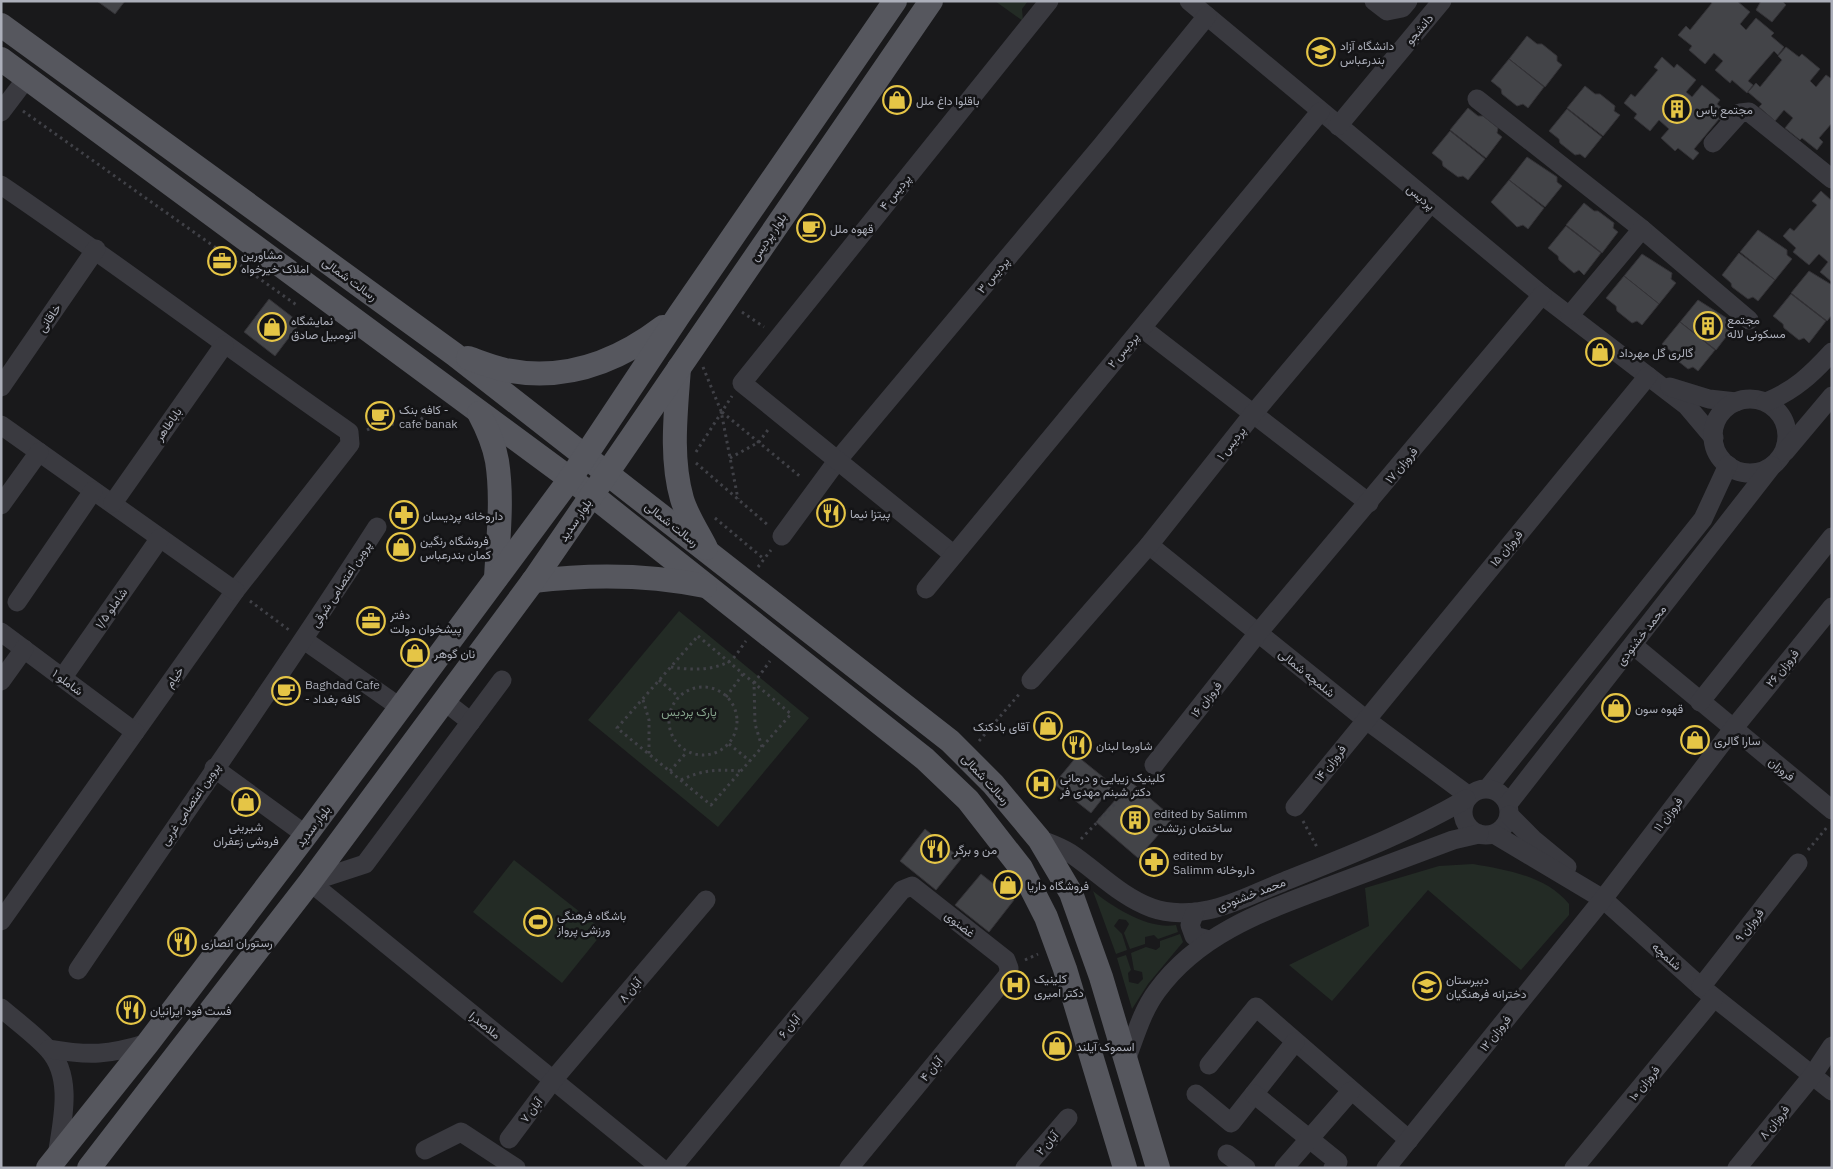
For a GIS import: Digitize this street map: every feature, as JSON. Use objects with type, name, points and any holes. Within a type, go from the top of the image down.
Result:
[{"type":"main road","points":[[586,456],[679,315],[895,1]]},
{"type":"main road","name":"بلوار پردیس","points":[[606,473],[691,366],[726,300],[931,1]]},
{"type":"main road","name":"رسالت شمالی","points":[[1,25],[454,354],[950,741],[993,784],[1039,839],[1071,893],[1101,977],[1158,1168]]},
{"type":"main road","points":[[1,59],[592,494],[925,759],[968,800],[1021,868],[1046,917],[1125,1168]]},
{"type":"main road","points":[[702,282],[726,300]]},
{"type":"main road","points":[[454,354],[506,370],[546,373],[590,368],[641,344],[679,315]]},
{"type":"main road","points":[[691,366],[676,418],[676,461],[682,500],[708,552]]},
{"type":"main road","points":[[479,412],[490,436],[497,460],[499,500],[496,578]]},
{"type":"main road","points":[[519,442],[537,418]]},
{"type":"main road","name":"بلوار سدید","points":[[53,1162],[148,1042],[306,835],[586,456]]},
{"type":"main road","name":"بلوار سدید","points":[[89,1168],[310,882],[533,581],[606,473]]},
{"type":"main road","points":[[652,542],[669,522]]},
{"type":"main road","points":[[529,534],[553,552]]},
{"type":"main road","points":[[533,581],[598,575],[678,580],[709,587]]},
{"type":"street","name":"پردیس ۴","points":[[742,383],[1049,1]]},
{"type":"street","name":"پردیس","points":[[1189,1],[1542,296],[1570,315],[1688,406],[1714,438]]},
{"type":"street","points":[[1374,1],[1388,11],[1402,8],[1408,1]]},
{"type":"street","name":"دانشجو","points":[[1338,126],[1442,1]]},
{"type":"street","name":"پردیس ۳","points":[[782,536],[837,461],[1102,145],[1206,16]]},
{"type":"street","points":[[5,107],[26,78]]},
{"type":"street","points":[[1477,99],[1642,229],[1749,320]]},
{"type":"street","name":"پردیس ۲","points":[[926,589],[1320,112]]},
{"type":"street","points":[[1712,143],[1740,113],[1749,112],[1832,179]]},
{"type":"street","points":[[1,185],[96,249],[224,345],[349,432],[351,438]]},
{"type":"street","name":"پردیس ۱","points":[[1031,680],[1149,546],[1253,414],[1430,204]]},
{"type":"street","points":[[1570,315],[1642,229]]},
{"type":"street","name":"خاقانی","points":[[1,387],[96,249]]},
{"type":"street","name":"فروزان ۱۷","points":[[1258,633],[1542,296]]},
{"type":"street","points":[[1142,328],[1369,503]]},
{"type":"street","name":"باباطاهر","points":[[113,504],[224,345]]},
{"type":"street","points":[[1766,402],[1785,394],[1802,383],[1832,352]]},
{"type":"street","points":[[1654,380],[1709,399],[1736,402],[1756,399],[1766,402],[1776,409],[1784,419],[1787,443],[1777,460],[1750,472],[1728,465],[1716,449],[1714,427],[1719,416],[1736,402]]},
{"type":"street","name":"فروزان ۱۵","points":[[1364,719],[1654,380]]},
{"type":"street","points":[[742,383],[954,555]]},
{"type":"street","name":"محمد خشنودی","points":[[1509,810],[1633,645],[1777,460],[1832,396]]},
{"type":"street","points":[[1,425],[235,591]]},
{"type":"street","name":"خیام","points":[[1,921],[235,591],[350,444],[351,438]]},
{"type":"street","points":[[1,505],[39,452]]},
{"type":"street","name":"محمد خشنودی","points":[[1488,788],[1704,519],[1728,465]]},
{"type":"street","points":[[17,602],[93,491]]},
{"type":"street","name":"پروین اعتصامی شرقی","points":[[304,640],[377,527]]},
{"type":"street","points":[[1700,702],[1832,537]]},
{"type":"street","name":"شاملو ۱/۵","points":[[63,678],[160,538]]},
{"type":"street","name":"شلمچه شمالی","points":[[1149,546],[1364,719],[1468,798]]},
{"type":"street","name":"فروزان ۲۶","points":[[1733,729],[1832,607]]},
{"type":"street","name":"شاملو ۱","points":[[1,632],[135,732]]},
{"type":"street","name":"فروزان ۱۶","points":[[1154,765],[1258,633]]},
{"type":"street","points":[[304,640],[401,708]]},
{"type":"street","name":"پروین اعتصامی غربی","points":[[78,970],[214,768],[304,640]]},
{"type":"street","name":"فروزان","points":[[1633,645],[1832,810]]},
{"type":"street","points":[[1,681],[24,650]]},
{"type":"street","points":[[310,882],[365,864],[502,680]]},
{"type":"street","points":[[444,701],[471,722]]},
{"type":"street","name":"فروزان ۱۴","points":[[1295,807],[1364,719]]},
{"type":"street","name":"فروزان ۱۱","points":[[1603,899],[1733,729]]},
{"type":"street","points":[[214,768],[306,835]]},
{"type":"street","points":[[1509,810],[1502,830],[1487,834],[1471,830],[1465,822],[1463,808],[1468,798],[1476,790],[1488,788],[1499,792],[1509,810],[1533,839],[1603,899]]},
{"type":"street","name":"محمد خشنودی","points":[[1039,839],[1068,852],[1115,888],[1140,902],[1153,908],[1168,911],[1195,912],[1218,908],[1327,865],[1434,819],[1468,798]]},
{"type":"street","name":"محمد خشنودی","points":[[1126,1060],[1144,1015],[1157,991],[1176,969],[1209,940],[1233,925],[1284,903],[1453,840],[1487,834]]},
{"type":"street","name":"شلمچه","points":[[1487,834],[1603,899],[1707,992],[1832,1092]]},
{"type":"street","name":"فروزان ۹","points":[[1707,992],[1798,863]]},
{"type":"street","name":"ملاصدرا","points":[[310,882],[661,1168]]},
{"type":"street","name":"غضنوی","points":[[907,886],[912,886],[1006,960],[1009,968]]},
{"type":"street","name":"آبان ۶","points":[[672,1168],[907,886]]},
{"type":"street","name":"فروزان ۱۲","points":[[1386,1168],[1603,899]]},
{"type":"street","name":"آبان ۸","points":[[553,1080],[706,900]]},
{"type":"street","points":[[1195,912],[1190,925],[1194,936],[1209,940]]},
{"type":"street","name":"آبان ۴","points":[[849,1168],[1008,976],[1009,968]]},
{"type":"street","name":"فروزان ۱۰","points":[[1574,1168],[1707,992]]},
{"type":"street","points":[[1209,1065],[1256,1007],[1408,1140]]},
{"type":"street","points":[[1,1008],[49,1049],[60,1069],[64,1107],[53,1162]]},
{"type":"street","points":[[49,1049],[98,1055],[118,1052],[148,1042]]},
{"type":"street","points":[[1196,1094],[1231,1123],[1295,1042]]},
{"type":"street","name":"فروزان ۸","points":[[1737,1168],[1812,1076],[1832,1046]]},
{"type":"street","name":"آبان ۷","points":[[509,1139],[553,1080]]},
{"type":"street","points":[[1284,1168],[1351,1090]]},
{"type":"street","points":[[1254,1094],[1338,1162],[1333,1168]]},
{"type":"street","name":"آبان ۲","points":[[1025,1168],[1068,1118]]},
{"type":"street","points":[[425,1150],[461,1132],[516,1168]]},
{"type":"street","points":[[1227,1154],[1246,1168]]},
{"type":"path","points":[[5,107],[300,307]]},
{"type":"path","points":[[726,300],[778,338]]},
{"type":"path","points":[[691,366],[721,411],[816,489]]},
{"type":"path","points":[[694,468],[691,458],[721,411],[742,383]]},
{"type":"path","points":[[351,438],[380,423],[414,426],[437,404],[429,399]]},
{"type":"path","points":[[721,411],[738,499]]},
{"type":"path","points":[[730,458],[759,442],[780,414]]},
{"type":"path","points":[[691,458],[782,536],[746,582]]},
{"type":"path","points":[[710,514],[764,559]]},
{"type":"path","points":[[235,591],[304,640]]},
{"type":"path","points":[[670,667],[710,668],[729,662],[758,626]]},
{"type":"path","points":[[698,636],[791,714],[711,805],[617,728],[670,667],[698,636]]},
{"type":"path","points":[[762,747],[755,724],[754,683],[782,645]]},
{"type":"path","points":[[726,697],[744,674]]},
{"type":"path","points":[[659,680],[679,696]]},
{"type":"path","points":[[966,757],[1031,680]]},
{"type":"path","points":[[698,687],[720,691],[726,697],[735,706],[738,727],[729,744],[708,756],[687,752],[672,737],[669,716],[679,696],[698,687]]},
{"type":"path","points":[[642,699],[649,720],[649,754]]},
{"type":"path","points":[[729,744],[750,761]]},
{"type":"path","points":[[670,771],[687,752]]},
{"type":"path","points":[[1068,852],[1154,765]]},
{"type":"path","points":[[681,780],[698,772],[718,769],[741,771]]},
{"type":"path","points":[[1295,807],[1327,865]]},
{"type":"path","points":[[1798,863],[1832,822]]},
{"type":"path","points":[[1009,968],[1056,946]]},
{"type":"green space","points":[[995,1],[1028,1],[1022,9],[1023,21]]},
{"type":"green space","name":"پارک پردیس","points":[[679,611],[809,718],[718,827],[588,720]]},
{"type":"green space","name":"باشگاه فرهنگی ورزشی پرواز","points":[[514,860],[604,931],[562,983],[473,912]]},
{"type":"green space","points":[[1473,864],[1512,872],[1537,881],[1560,894],[1569,904],[1569,915],[1521,970],[1428,890],[1332,1001],[1289,965],[1369,926],[1365,888],[1439,866]]},
{"type":"green space","points":[[1093,891],[1121,911],[1143,921],[1166,926],[1176,925],[1178,932],[1158,939],[1154,935],[1145,937],[1145,944],[1130,949],[1124,933],[1129,924],[1126,920],[1119,919],[1114,926],[1122,934],[1127,950],[1116,954]]},
{"type":"green space","points":[[1180,934],[1183,942],[1148,984],[1132,1009],[1117,958],[1126,955],[1131,970],[1128,973],[1129,982],[1138,984],[1143,979],[1142,972],[1134,970],[1131,953],[1146,947],[1156,950],[1160,947],[1160,941]]},
{"type":"building","points":[[97,1],[125,1],[115,14]]},
{"type":"building","name":"مجتمع یاس","points":[[1710,1],[1737,1],[1750,12],[1740,24],[1746,30],[1756,18],[1774,33],[1771,36],[1784,47],[1778,55],[1774,51],[1748,81],[1753,85],[1747,93],[1732,80],[1730,83],[1715,70],[1723,61],[1714,53],[1705,64],[1689,50],[1692,46],[1678,35],[1686,26],[1690,30],[1712,3]]},
{"type":"building","points":[[1761,1],[1782,1],[1786,5],[1772,22],[1756,10]]},
{"type":"building","points":[[1527,36],[1537,44],[1542,44],[1557,56],[1557,61],[1562,65],[1545,87],[1509,59]]},
{"type":"building","name":"مجتمع یاس","points":[[1786,47],[1799,57],[1802,54],[1820,69],[1810,81],[1816,87],[1826,75],[1832,79],[1832,123],[1819,138],[1823,142],[1817,150],[1785,128],[1793,118],[1784,110],[1775,121],[1759,107],[1762,104],[1748,92],[1756,83],[1760,87],[1782,60],[1778,56]]},
{"type":"building","name":"مجتمع یاس","points":[[1662,57],[1674,68],[1677,64],[1696,80],[1686,92],[1692,97],[1702,85],[1720,100],[1717,104],[1730,115],[1723,122],[1719,119],[1694,149],[1699,153],[1693,160],[1678,148],[1675,151],[1661,138],[1669,129],[1659,120],[1650,131],[1634,118],[1637,114],[1624,103],[1631,94],[1635,97],[1658,70],[1654,67]]},
{"type":"building","points":[[1509,59],[1544,87],[1528,108],[1523,104],[1517,106],[1502,94],[1501,89],[1491,81]]},
{"type":"building","points":[[1585,86],[1595,94],[1600,94],[1615,106],[1614,111],[1620,115],[1603,136],[1567,108]]},
{"type":"building","points":[[1468,108],[1478,116],[1483,116],[1498,128],[1497,133],[1502,137],[1486,158],[1450,130]]},
{"type":"building","points":[[1567,109],[1602,137],[1585,158],[1580,154],[1575,155],[1549,131]]},
{"type":"building","points":[[1450,131],[1485,159],[1468,180],[1463,176],[1458,177],[1443,166],[1442,161],[1432,153]]},
{"type":"building","points":[[1527,157],[1557,177],[1557,182],[1562,186],[1545,207],[1509,180]]},
{"type":"building","points":[[1509,180],[1544,208],[1528,229],[1523,225],[1517,227],[1491,202]]},
{"type":"building","points":[[1821,191],[1832,201],[1832,282],[1820,272],[1828,262],[1819,254],[1809,265],[1793,252],[1796,248],[1783,236],[1790,228],[1794,231],[1817,205],[1812,201]]},
{"type":"building","points":[[1584,203],[1614,223],[1613,228],[1618,232],[1602,253],[1566,225]]},
{"type":"building","points":[[1566,226],[1601,253],[1584,275],[1579,270],[1574,273],[1548,248]]},
{"type":"building","name":"مجتمع مسکونی لاله","points":[[1758,230],[1787,250],[1787,255],[1792,259],[1775,280],[1740,252]]},
{"type":"building","name":"مجتمع مسکونی لاله","points":[[1739,253],[1775,280],[1758,301],[1753,297],[1748,299],[1732,287],[1731,283],[1722,275]]},
{"type":"building","points":[[1642,254],[1672,273],[1671,279],[1676,283],[1659,304],[1624,276]]},
{"type":"building","name":"مجتمع مسکونی لاله","points":[[1809,271],[1832,285],[1832,315],[1827,321],[1791,293]]},
{"type":"building","points":[[1624,276],[1659,304],[1642,325],[1637,321],[1632,323],[1617,311],[1616,306],[1606,298]]},
{"type":"building","name":"مجتمع مسکونی لاله","points":[[1791,294],[1826,321],[1809,343],[1804,338],[1799,340],[1773,316]]},
{"type":"building","name":"نمایشگاه اتومبیل صادق","points":[[269,299],[300,323],[275,356],[244,332]]},
{"type":"building","name":"مجتمع مسکونی لاله","points":[[1698,300],[1728,319],[1727,324],[1732,329],[1716,350],[1680,322]]},
{"type":"building","name":"مجتمع مسکونی لاله","points":[[1680,322],[1715,350],[1698,371],[1693,367],[1688,369],[1673,357],[1672,352],[1662,344]]},
{"type":"building","points":[[1077,756],[1113,785],[1091,813],[1054,784]]},
{"type":"building","name":"edited by Salimm ساختمان زرتشت","points":[[1131,782],[1173,818],[1138,858],[1096,822]]},
{"type":"building","points":[[925,829],[961,859],[936,890],[900,861]]},
{"type":"building","points":[[981,874],[1014,900],[989,932],[955,905]]},
{"type":"place","name":"دانشگاه آزاد بندرعباس","points":[[1321,52]]},
{"type":"place","name":"باقلوا داغ ملل","points":[[897,100]]},
{"type":"place","name":"مجتمع یاس","points":[[1677,109]]},
{"type":"place","name":"قهوه ملل","points":[[811,228]]},
{"type":"place","name":"مشاورین املاک خیرخواه","points":[[222,261]]},
{"type":"place","name":"مجتمع مسکونی لاله","points":[[1708,326]]},
{"type":"place","name":"نمایشگاه اتومبیل صادق","points":[[272,327]]},
{"type":"place","name":"گالری گل مهرداد","points":[[1600,352]]},
{"type":"place","name":"کافه بنک - cafe banak","points":[[380,416]]},
{"type":"place","name":"پیتزا نیما","points":[[831,513]]},
{"type":"place","name":"داروخانه پردیسان","points":[[404,515]]},
{"type":"place","name":"فروشگاه رنگین کمان بندرعباس","points":[[401,547]]},
{"type":"place","name":"دفتر پیشخوان دولت","points":[[371,621]]},
{"type":"place","name":"نان گوهر","points":[[415,653]]},
{"type":"place","name":"Baghdad Cafe - کافه بغداد","points":[[286,691]]},
{"type":"place","name":"قهوه سون","points":[[1616,708]]},
{"type":"place","name":"آقای بادکنک","points":[[1048,726]]},
{"type":"place","name":"سارا گالری","points":[[1695,740]]},
{"type":"place","name":"شاورما لبنان","points":[[1077,745]]},
{"type":"place","name":"کلینیک زیبایی و درمانی دکتر شبنم مهدی فر","points":[[1041,784]]},
{"type":"place","name":"شیرینی فروشی زعفران","points":[[246,802]]},
{"type":"place","name":"edited by Salimm ساختمان زرتشت","points":[[1135,820]]},
{"type":"place","name":"من و برگر","points":[[935,849]]},
{"type":"place","name":"edited by Salimm داروخانه","points":[[1154,862]]},
{"type":"place","name":"فروشگاه داریا","points":[[1008,885]]},
{"type":"place","name":"باشگاه فرهنگی ورزشی پرواز","points":[[538,922]]},
{"type":"place","name":"رستوران انصاری","points":[[182,942]]},
{"type":"place","name":"کلینیک دکتر امیری","points":[[1015,985]]},
{"type":"place","name":"دبیرستان دخترانه فرهنگیان","points":[[1427,986]]},
{"type":"place","name":"فست فود ایرانیان","points":[[131,1010]]},
{"type":"place","name":"اسموک آیلند","points":[[1057,1046]]}]
